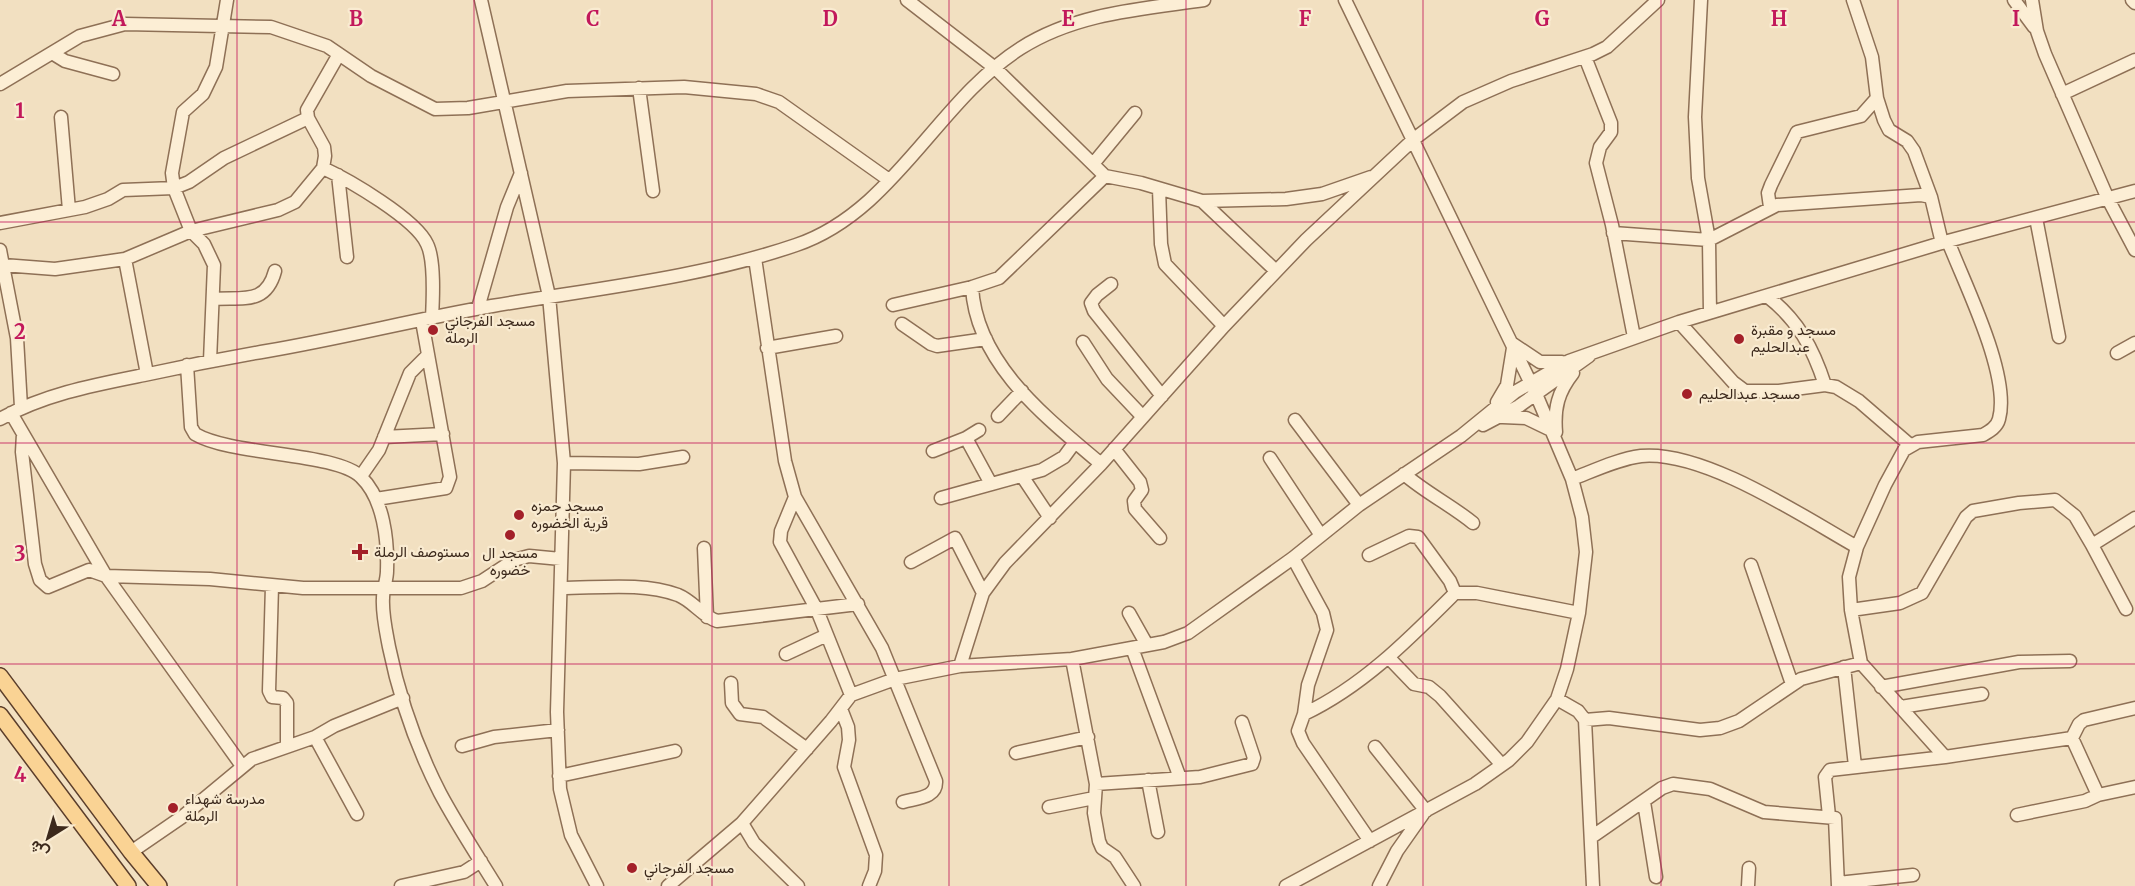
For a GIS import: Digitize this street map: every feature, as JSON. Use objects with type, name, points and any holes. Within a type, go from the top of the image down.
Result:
[{"type":"main road","points":[[0,676],[159,886]]},
{"type":"main road","points":[[0,715],[128,886]]},
{"type":"street","points":[[210,361],[214,265],[204,244],[191,231],[174,188],[172,173],[183,112],[203,94],[212,80],[227,0]]},
{"type":"street","points":[[481,0],[549,296],[564,463],[559,776],[564,813],[571,835],[597,886]]},
{"type":"street","points":[[907,0],[995,68],[1105,176],[1202,201],[1286,199],[1322,194],[1373,177]]},
{"type":"street","points":[[11,413],[83,387],[187,365],[478,308],[628,284],[755,258],[820,235],[861,207],[995,68],[1020,48],[1052,31],[1079,21],[1204,0]]},
{"type":"street","points":[[1286,886],[1474,784],[1502,765],[1527,742],[1557,699],[1567,669],[1579,613],[1586,552],[1582,517],[1572,479],[1533,388],[1345,0]]},
{"type":"street","points":[[960,666],[982,593],[1005,563],[1101,464],[1276,271],[1373,177],[1414,139],[1464,102],[1511,81],[1585,57],[1607,46],[1658,0]]},
{"type":"street","points":[[1701,0],[1695,117],[1698,178],[1709,240],[1710,312]]},
{"type":"street","points":[[1853,0],[1872,57],[1877,98],[1889,130],[1911,145],[1945,242],[1984,331],[1996,366],[1999,420],[1992,430],[1983,435],[1910,445],[1904,450],[1885,485],[1857,547],[1849,577],[1851,610],[1861,663],[1945,757]]},
{"type":"street","points":[[2014,0],[2037,30]]},
{"type":"street","points":[[2032,0],[2037,30],[2062,94],[2108,199],[2135,250]]},
{"type":"street","points":[[0,84],[80,36],[124,24],[223,24],[271,27],[294,32],[327,46],[400,93],[435,109],[468,108],[567,91],[639,88],[721,90],[756,94],[779,102],[889,180]]},
{"type":"street","points":[[52,53],[65,61],[113,74]]},
{"type":"street","points":[[3,265],[55,269],[125,259],[191,231],[288,207],[302,196],[323,168],[324,147],[308,118],[310,102],[339,54]]},
{"type":"street","points":[[1585,57],[1611,123],[1611,132],[1600,147],[1596,162],[1634,337]]},
{"type":"street","points":[[2062,94],[2135,60]]},
{"type":"street","points":[[639,88],[653,191]]},
{"type":"street","points":[[1770,207],[1768,193],[1797,132],[1861,116],[1877,98]]},
{"type":"street","points":[[1093,164],[1135,113]]},
{"type":"street","points":[[61,117],[69,210]]},
{"type":"street","points":[[0,223],[69,210],[108,199],[123,190],[174,188],[189,182],[224,158],[308,118]]},
{"type":"street","points":[[323,168],[354,183],[410,224],[426,241],[430,253],[428,356],[450,477],[448,486],[376,499]]},
{"type":"street","points":[[478,308],[507,207],[521,173]]},
{"type":"street","points":[[338,175],[347,257]]},
{"type":"street","points":[[893,305],[972,287],[999,278],[1015,265],[1083,194],[1105,176]]},
{"type":"street","points":[[1159,189],[1161,244],[1165,264],[1224,326]]},
{"type":"street","points":[[668,886],[742,823],[851,695],[895,679],[960,666],[1072,659],[1147,645],[1188,633],[1293,558],[1320,534],[1359,505],[1533,388],[1598,349],[1710,312],[1945,242],[2135,191]]},
{"type":"street","points":[[1613,233],[1709,240],[1770,207],[1921,195],[1931,197]]},
{"type":"street","points":[[1202,201],[1276,271]]},
{"type":"street","points":[[2036,218],[2059,337]]},
{"type":"street","points":[[0,250],[5,304],[20,368],[11,413],[106,576],[242,766]]},
{"type":"street","points":[[755,258],[785,461],[795,497],[858,604],[895,679],[936,781],[936,788],[932,794],[903,802]]},
{"type":"street","points":[[125,259],[147,374]]},
{"type":"street","points":[[214,299],[256,297],[268,288],[275,271]]},
{"type":"street","points":[[1111,284],[1091,303],[1094,311],[1162,396]]},
{"type":"street","points":[[972,287],[976,316],[986,339],[1009,377],[1022,392],[1101,464]]},
{"type":"street","points":[[1767,296],[1798,325],[1818,360],[1826,385]]},
{"type":"street","points":[[1679,322],[1733,382],[1745,391],[1771,392],[1826,385],[1847,392],[1894,429],[1910,445]]},
{"type":"street","points":[[902,324],[931,345],[986,339]]},
{"type":"street","points":[[767,348],[836,336]]},
{"type":"street","points":[[1083,342],[1107,379],[1143,417]]},
{"type":"street","points":[[2116,352],[2135,343]]},
{"type":"street","points":[[1511,344],[1540,362],[1573,363]]},
{"type":"street","points":[[1494,415],[1507,385],[1511,344]]},
{"type":"street","points":[[361,476],[384,437],[410,373],[428,356]]},
{"type":"street","points":[[1557,445],[1554,417],[1558,394],[1573,363]]},
{"type":"street","points":[[187,365],[191,427],[195,434],[229,444],[327,463],[361,476],[376,499],[387,551],[383,611],[390,649],[417,741],[439,791],[496,886]]},
{"type":"street","points":[[998,416],[1022,392]]},
{"type":"street","points":[[1494,415],[1526,418],[1551,430]]},
{"type":"street","points":[[1295,420],[1359,505]]},
{"type":"street","points":[[933,451],[966,438],[979,430]]},
{"type":"street","points":[[23,434],[22,452],[31,534],[40,580],[49,587],[87,571],[106,576],[210,579],[272,586],[461,588],[482,581],[514,560],[529,556],[561,559]]},
{"type":"street","points":[[384,437],[443,434]]},
{"type":"street","points":[[966,438],[991,484]]},
{"type":"street","points":[[941,498],[1042,470],[1057,462],[1075,442]]},
{"type":"street","points":[[1114,449],[1140,482],[1142,490],[1134,501],[1135,509],[1160,538]]},
{"type":"street","points":[[1572,479],[1640,456],[1671,457],[1710,469],[1857,547]]},
{"type":"street","points":[[564,463],[639,464],[683,457]]},
{"type":"street","points":[[1270,458],[1320,534]]},
{"type":"street","points":[[1404,474],[1424,492],[1456,508],[1473,523]]},
{"type":"street","points":[[1022,476],[1050,518]]},
{"type":"street","points":[[795,497],[781,531],[780,542],[817,610],[851,695]]},
{"type":"street","points":[[1851,610],[1900,603],[1916,598],[1931,581],[1966,517],[1979,509],[2055,500],[2074,516],[2126,609]]},
{"type":"street","points":[[2092,545],[2135,518]]},
{"type":"street","points":[[1369,555],[1409,536],[1418,537],[1450,581],[1455,593]]},
{"type":"street","points":[[911,562],[955,538],[982,593]]},
{"type":"street","points":[[704,548],[707,617]]},
{"type":"street","points":[[1293,558],[1323,613],[1327,630],[1308,685],[1304,714],[1298,732],[1303,743],[1370,841]]},
{"type":"street","points":[[1751,565],[1792,684]]},
{"type":"street","points":[[272,586],[269,691],[272,697],[283,698],[287,703],[287,745]]},
{"type":"street","points":[[561,588],[655,589],[681,596],[707,617],[733,621],[858,604]]},
{"type":"street","points":[[1304,714],[1326,704],[1389,658],[1455,593],[1477,593],[1579,613]]},
{"type":"street","points":[[1129,613],[1147,645]]},
{"type":"street","points":[[786,654],[827,634]]},
{"type":"street","points":[[1132,648],[1180,778]]},
{"type":"street","points":[[1389,658],[1414,684],[1429,687],[1440,696],[1502,765]]},
{"type":"street","points":[[1072,659],[1096,784],[1094,798],[1102,848],[1115,857],[1134,886]]},
{"type":"street","points":[[1881,687],[2019,662],[2070,661]]},
{"type":"street","points":[[1586,720],[1609,718],[1691,729],[1720,728],[1739,721],[1792,684],[1812,675],[1861,663]]},
{"type":"street","points":[[1844,667],[1855,766]]},
{"type":"street","points":[[731,683],[732,703],[740,714],[764,717],[807,748]]},
{"type":"street","points":[[1901,708],[1982,694]]},
{"type":"street","points":[[131,852],[182,817],[252,759],[315,737],[334,726],[404,698]]},
{"type":"street","points":[[1557,699],[1572,707],[1586,720],[1593,836],[1593,886]]},
{"type":"street","points":[[2072,738],[2079,724],[2084,720],[2135,708]]},
{"type":"street","points":[[840,709],[848,727],[849,740],[844,767],[876,855],[875,871],[869,886]]},
{"type":"street","points":[[1096,784],[1200,777],[1252,764],[1254,758],[1242,722]]},
{"type":"street","points":[[462,746],[494,737],[558,730]]},
{"type":"street","points":[[315,737],[357,814]]},
{"type":"street","points":[[1016,753],[1088,737]]},
{"type":"street","points":[[1829,816],[1826,772],[1855,766],[1945,757],[2072,738]]},
{"type":"street","points":[[2072,738],[2098,795]]},
{"type":"street","points":[[1375,747],[1425,812]]},
{"type":"street","points":[[559,776],[675,751]]},
{"type":"street","points":[[1148,780],[1158,832]]},
{"type":"street","points":[[1593,836],[1667,785],[1683,784],[1710,789],[1764,812],[1788,816],[1834,818],[1837,822],[1838,884],[1913,875]]},
{"type":"street","points":[[2017,815],[2135,788]]},
{"type":"street","points":[[1049,807],[1094,798]]},
{"type":"street","points":[[1644,802],[1656,877]]},
{"type":"street","points":[[1379,886],[1397,851],[1425,812]]},
{"type":"street","points":[[742,823],[754,843],[798,886]]},
{"type":"street","points":[[401,886],[465,872],[481,861]]},
{"type":"street","points":[[1748,886],[1749,868]]},
{"type":"place","name":"مسجد الفرجاني الرمله","points":[[433,330]]},
{"type":"place","name":"مسجد و مقبرة عبدالحليم","points":[[1739,339]]},
{"type":"place","name":"مسجد عبدالحليم","points":[[1687,394]]},
{"type":"place","name":"مسجد حمزه قرية الخضوره","points":[[519,515]]},
{"type":"place","name":"مسجد ال خضوره","points":[[510,535]]},
{"type":"place","name":"مستوصف الرملة","points":[[360,552]]},
{"type":"place","name":"مدرسة شهداء الرملة","points":[[173,808]]},
{"type":"place","name":"مسجد الفرجاني","points":[[632,868]]}]
